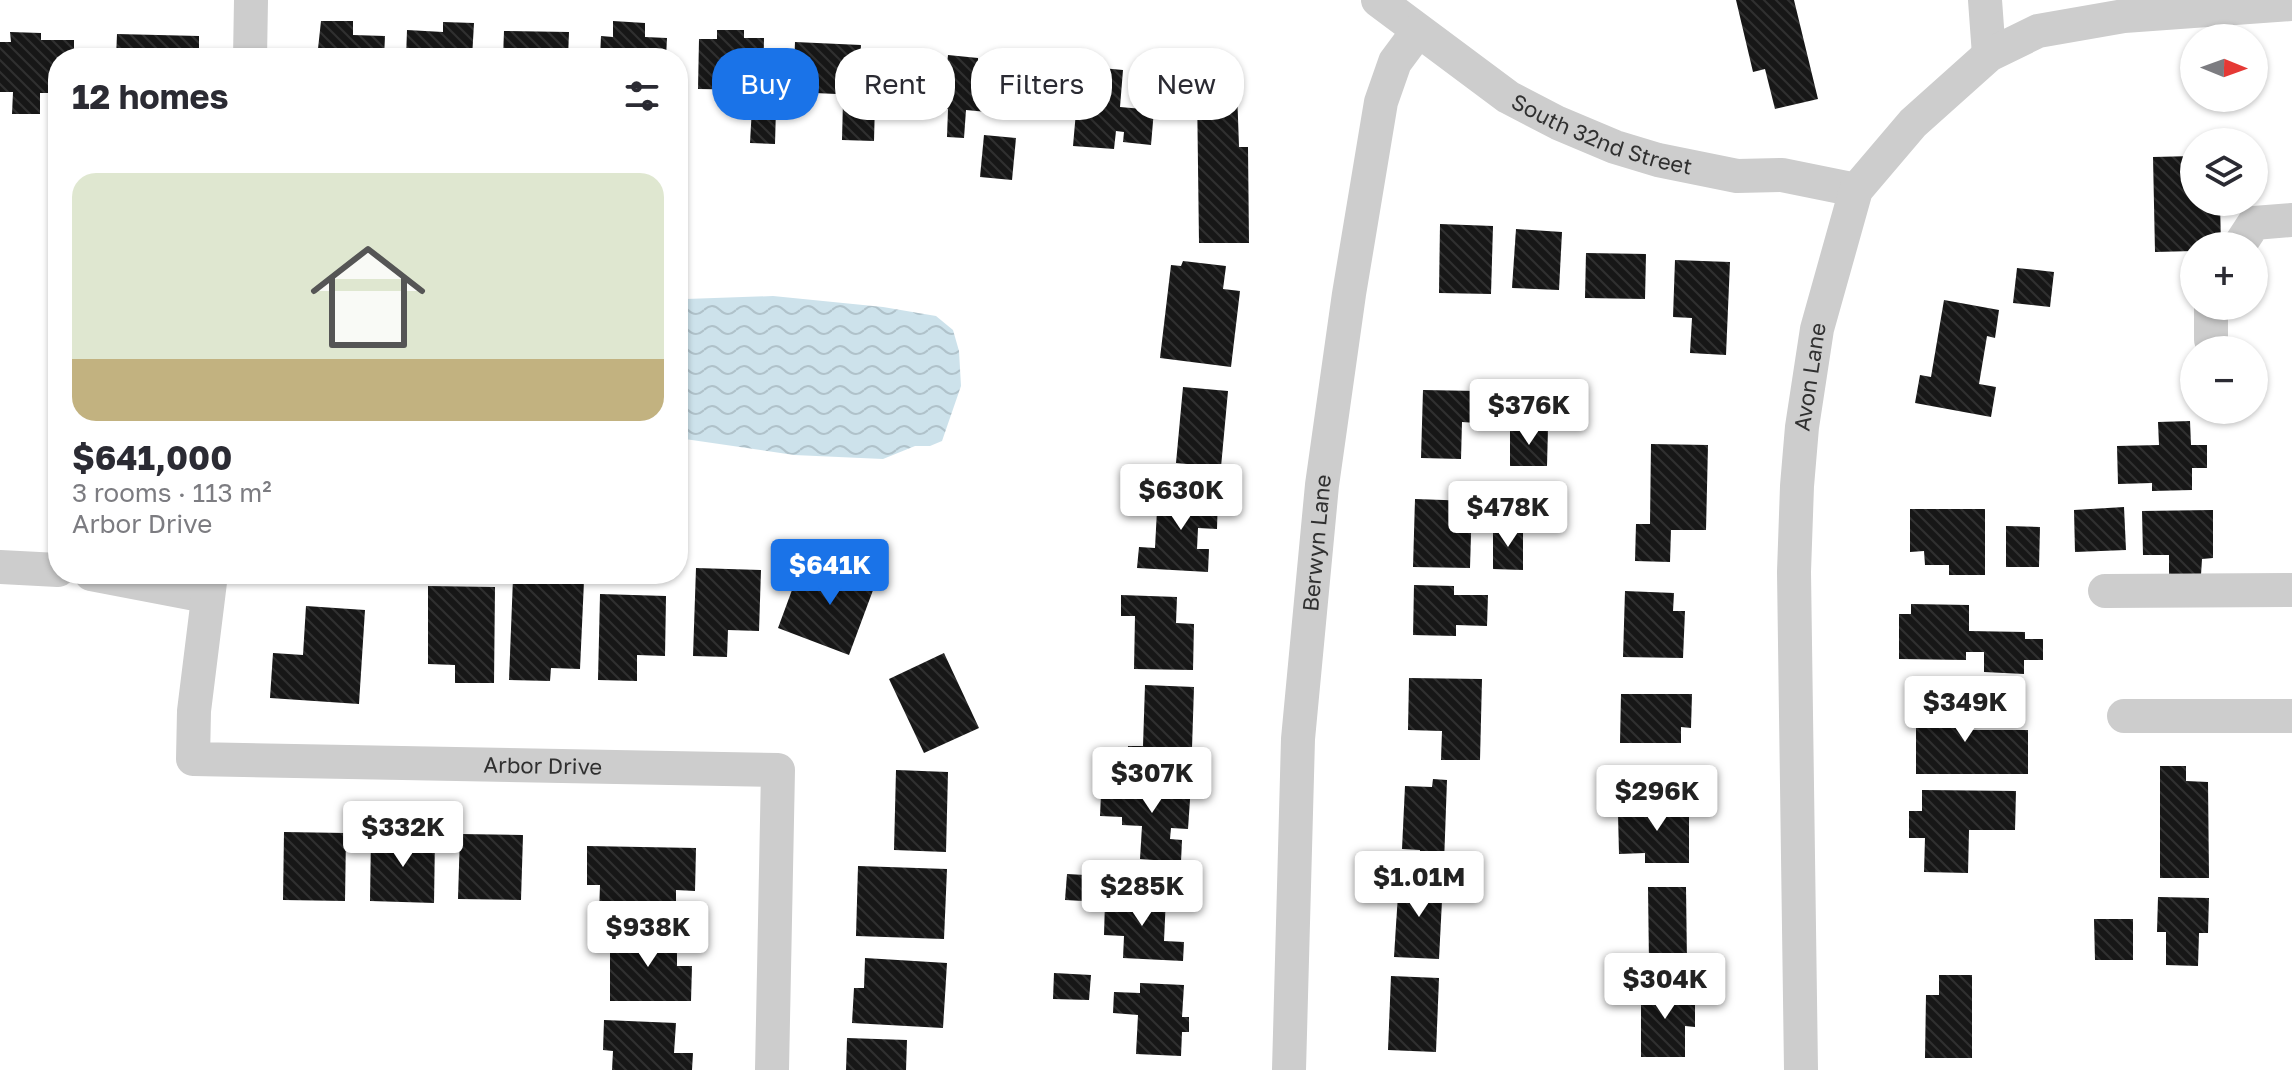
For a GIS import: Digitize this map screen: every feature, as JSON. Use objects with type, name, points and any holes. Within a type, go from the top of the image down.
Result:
[{"type":"street","points":[[250,48],[251,0]]},
{"type":"street","name":"South 32nd Street","points":[[1378,0],[1508,97],[1615,147],[1658,160],[1737,176],[1782,175],[1856,190]]},
{"type":"street","points":[[1985,0],[1989,55]]},
{"type":"street","name":"Avon Lane","points":[[1801,1070],[1794,572],[1797,486],[1802,427],[1817,329],[1856,190],[1913,123],[1989,55],[2038,31],[2124,16],[2292,4]]},
{"type":"street","name":"Berwyn Lane","points":[[1289,1070],[1298,739],[1327,435],[1381,102],[1395,62],[1418,31]]},
{"type":"street","points":[[2248,232],[2254,223],[2292,220]]},
{"type":"street","points":[[0,567],[48,569]]},
{"type":"street","name":"Arbor Drive","points":[[208,585],[194,711],[193,759],[778,770],[772,1070]]},
{"type":"street","points":[[2105,591],[2292,590]]},
{"type":"street","points":[[2124,716],[2292,716]]},
{"type":"water","points":[[773,296],[883,307],[936,316],[953,330],[959,351],[961,386],[942,441],[930,446],[915,446],[883,459],[794,455],[688,439],[688,299]]},
{"type":"building","points":[[1736,0],[1794,0],[1818,99],[1775,109],[1765,69],[1753,72]]},
{"type":"building","points":[[321,21],[353,21],[353,35],[385,36],[384,48],[318,48]]},
{"type":"building","points":[[613,21],[645,23],[645,37],[667,38],[666,48],[600,48],[601,36],[613,37]]},
{"type":"building","points":[[443,22],[474,23],[473,48],[406,48],[407,30],[443,32]]},
{"type":"building","points":[[717,30],[744,30],[744,38],[764,38],[764,48],[712,48],[712,89],[698,89],[699,39],[717,39]]},
{"type":"building","points":[[504,31],[569,32],[568,48],[503,48]]},
{"type":"building","points":[[10,32],[41,33],[41,40],[74,40],[74,48],[48,48],[48,93],[40,93],[40,114],[12,114],[13,92],[0,92],[0,42],[11,42]]},
{"type":"building","points":[[117,34],[199,36],[199,48],[116,48]]},
{"type":"building","points":[[795,42],[861,45],[861,48],[835,48],[835,94],[819,93],[819,48],[795,48]]},
{"type":"building","points":[[955,56],[971,57],[971,110],[966,110],[964,138],[947,137],[948,120],[955,120]]},
{"type":"building","points":[[1112,69],[1123,70],[1120,107],[1128,108],[1128,120],[1153,120],[1151,145],[1123,142],[1124,132],[1116,131],[1114,149],[1073,146],[1075,120],[1112,120]]},
{"type":"building","points":[[751,120],[776,120],[775,144],[750,143]]},
{"type":"building","points":[[843,120],[875,120],[874,141],[842,140]]},
{"type":"building","points":[[1197,120],[1238,120],[1239,147],[1248,147],[1249,243],[1199,243]]},
{"type":"building","points":[[984,135],[1016,138],[1012,180],[980,177]]},
{"type":"building","points":[[2180,156],[2180,216],[2220,216],[2221,232],[2180,232],[2180,251],[2155,252],[2153,157]]},
{"type":"building","points":[[1440,224],[1493,226],[1491,294],[1439,293]]},
{"type":"building","points":[[1516,229],[1562,232],[1559,290],[1512,288]]},
{"type":"building","points":[[1586,253],[1646,254],[1645,299],[1585,298]]},
{"type":"building","points":[[1675,260],[1730,262],[1726,355],[1690,353],[1692,318],[1673,317]]},
{"type":"building","points":[[1183,261],[1226,266],[1223,289],[1240,291],[1231,367],[1160,358],[1171,265],[1181,266]]},
{"type":"building","points":[[2017,268],[2054,272],[2050,307],[2013,303]]},
{"type":"building","points":[[1944,300],[1999,310],[1995,338],[1987,336],[1979,384],[1996,387],[1991,417],[1915,403],[1920,375],[1931,377]]},
{"type":"building","points":[[1183,387],[1228,391],[1221,467],[1176,463]]},
{"type":"building","points":[[1423,390],[1477,391],[1476,423],[1462,422],[1461,459],[1421,458]]},
{"type":"building","points":[[2158,422],[2190,424],[2191,445],[2207,445],[2207,468],[2192,468],[2192,490],[2152,491],[2152,483],[2118,484],[2117,446],[2159,445]]},
{"type":"building","points":[[1510,428],[1548,428],[1547,466],[1510,466]]},
{"type":"building","points":[[1651,444],[1708,445],[1706,530],[1671,530],[1670,562],[1635,561],[1636,524],[1650,524]]},
{"type":"building","points":[[1158,491],[1218,494],[1217,529],[1198,528],[1197,549],[1209,549],[1208,572],[1137,568],[1139,547],[1155,548]]},
{"type":"building","points":[[1415,499],[1472,501],[1470,568],[1413,567]]},
{"type":"building","points":[[2124,507],[2126,550],[2075,552],[2074,510]]},
{"type":"building","points":[[1910,509],[1985,509],[1985,575],[1949,575],[1949,565],[1925,565],[1924,551],[1910,552]]},
{"type":"building","points":[[2213,510],[2213,558],[2202,559],[2201,575],[2169,574],[2169,555],[2143,555],[2142,511]]},
{"type":"building","points":[[2006,526],[2040,527],[2039,567],[2006,567]]},
{"type":"building","points":[[1493,529],[1523,529],[1523,570],[1493,569]]},
{"type":"building","points":[[846,562],[879,574],[849,655],[778,628],[799,571],[837,584]]},
{"type":"building","points":[[696,568],[761,570],[759,631],[728,630],[727,657],[693,656]]},
{"type":"building","points":[[513,584],[584,584],[580,669],[551,668],[550,681],[509,680]]},
{"type":"building","points":[[1414,585],[1454,586],[1454,595],[1488,595],[1487,626],[1456,625],[1456,636],[1413,635]]},
{"type":"building","points":[[428,586],[495,587],[494,683],[455,683],[455,665],[428,664]]},
{"type":"building","points":[[1625,591],[1674,593],[1673,611],[1685,611],[1683,658],[1623,657]]},
{"type":"building","points":[[600,594],[666,596],[665,656],[637,655],[637,681],[598,680]]},
{"type":"building","points":[[1121,595],[1177,597],[1176,623],[1194,624],[1193,670],[1134,669],[1135,616],[1121,616]]},
{"type":"building","points":[[1911,604],[1969,605],[1969,631],[2025,632],[2025,639],[2043,639],[2043,660],[2024,660],[2024,674],[1984,672],[1984,652],[1966,652],[1966,660],[1899,659],[1899,614],[1911,614]]},
{"type":"building","points":[[306,606],[365,610],[359,704],[270,698],[273,653],[303,655]]},
{"type":"building","points":[[944,653],[979,728],[924,753],[889,679]]},
{"type":"building","points":[[1409,678],[1482,679],[1480,760],[1441,760],[1442,731],[1408,730]]},
{"type":"building","points":[[1145,685],[1194,687],[1192,748],[1176,747],[1176,766],[1127,764],[1128,746],[1143,746]]},
{"type":"building","points":[[1621,694],[1692,694],[1691,728],[1681,727],[1681,743],[1620,743]]},
{"type":"building","points":[[1916,699],[1961,699],[1961,730],[2028,730],[2028,774],[1916,774]]},
{"type":"building","points":[[2160,766],[2186,766],[2186,781],[2208,782],[2209,878],[2160,878]]},
{"type":"building","points":[[896,770],[948,772],[946,852],[894,850]]},
{"type":"building","points":[[1433,779],[1447,780],[1444,863],[1419,862],[1420,850],[1402,849],[1405,786],[1432,787]]},
{"type":"building","points":[[1122,781],[1191,785],[1188,829],[1171,828],[1170,839],[1182,840],[1181,862],[1140,859],[1142,826],[1122,825],[1122,817],[1100,816],[1101,794],[1121,796]]},
{"type":"building","points":[[1922,790],[2016,791],[2015,830],[1969,830],[1968,873],[1924,872],[1925,838],[1909,838],[1909,811],[1922,811]]},
{"type":"building","points":[[1689,802],[1689,863],[1645,863],[1645,853],[1619,854],[1618,814],[1644,814],[1644,803]]},
{"type":"building","points":[[284,832],[346,833],[345,901],[283,900]]},
{"type":"building","points":[[460,834],[523,835],[521,900],[458,899]]},
{"type":"building","points":[[371,836],[435,837],[434,903],[370,901]]},
{"type":"building","points":[[587,846],[696,848],[695,891],[676,890],[676,914],[599,913],[600,885],[587,885]]},
{"type":"building","points":[[858,866],[947,869],[944,939],[856,936]]},
{"type":"building","points":[[1067,874],[1103,876],[1101,902],[1065,900]]},
{"type":"building","points":[[1399,878],[1443,881],[1439,959],[1394,957]]},
{"type":"building","points":[[1648,887],[1686,887],[1687,963],[1649,963]]},
{"type":"building","points":[[1123,895],[1166,897],[1164,941],[1184,942],[1183,961],[1123,958],[1124,936],[1104,935],[1105,901],[1123,902]]},
{"type":"building","points":[[2158,897],[2209,898],[2208,933],[2199,933],[2198,966],[2166,965],[2166,932],[2157,932]]},
{"type":"building","points":[[2094,919],[2133,919],[2133,960],[2095,960]]},
{"type":"building","points":[[610,933],[677,933],[677,966],[692,966],[691,1001],[610,1001]]},
{"type":"building","points":[[865,958],[947,963],[943,1028],[852,1023],[854,988],[864,988]]},
{"type":"building","points":[[1054,973],[1091,975],[1089,1000],[1053,999]]},
{"type":"building","points":[[1939,975],[1972,975],[1972,1058],[1925,1058],[1926,995],[1939,995]]},
{"type":"building","points":[[1391,976],[1439,978],[1436,1052],[1388,1050]]},
{"type":"building","points":[[1140,983],[1184,985],[1182,1017],[1189,1017],[1189,1032],[1182,1032],[1181,1056],[1136,1054],[1138,1015],[1113,1013],[1114,992],[1140,993]]},
{"type":"building","points":[[1641,987],[1686,987],[1686,1004],[1695,1004],[1695,1027],[1685,1026],[1685,1057],[1641,1057]]},
{"type":"building","points":[[604,1020],[676,1023],[674,1053],[693,1053],[692,1070],[612,1070],[613,1051],[603,1050]]},
{"type":"building","points":[[847,1038],[907,1040],[906,1070],[846,1070]]}]
